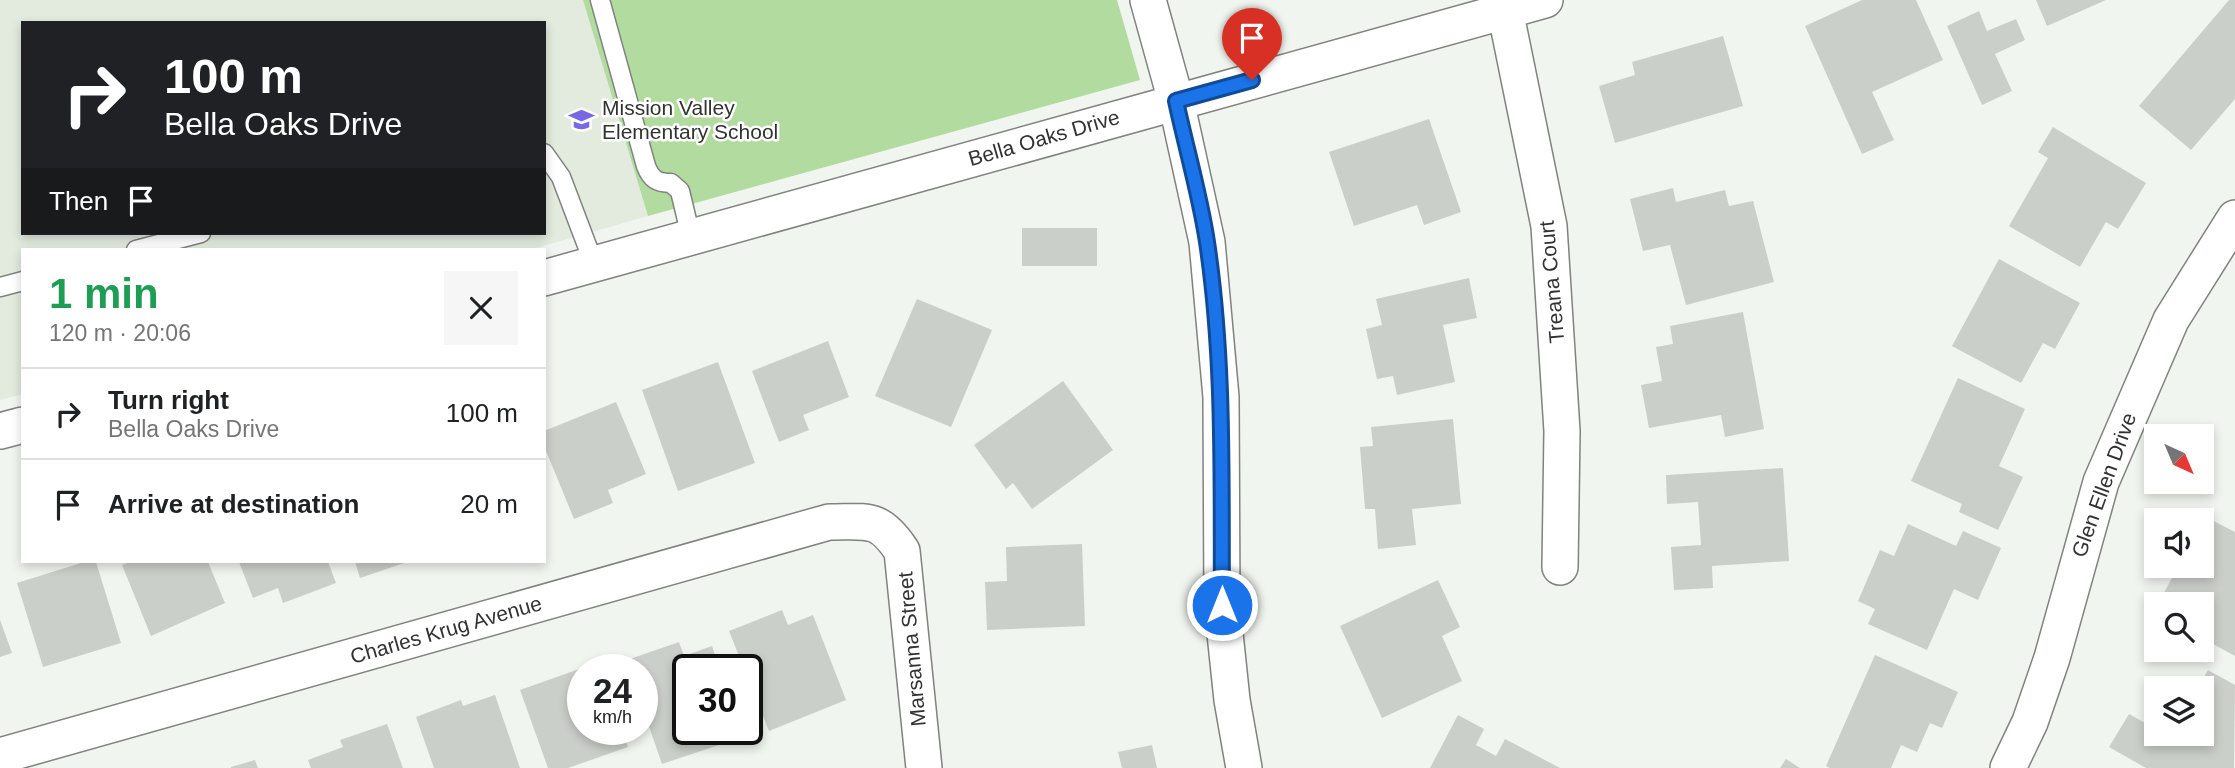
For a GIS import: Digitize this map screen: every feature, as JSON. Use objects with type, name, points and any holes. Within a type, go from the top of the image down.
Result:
[{"type":"street","points":[[1148,0],[1176,101],[1207,242],[1221,397],[1222,605],[1232,700],[1244,768]]},
{"type":"street","name":"Bella Oaks Drive","points":[[546,277],[1505,6],[1545,0]]},
{"type":"street","name":"Treana Court","points":[[1505,6],[1549,226],[1562,430],[1560,568]]},
{"type":"street","name":"Glen Ellen Drive","points":[[2008,768],[2030,722],[2052,658],[2101,482],[2171,320],[2235,218]]},
{"type":"street","points":[[0,431],[21,426]]},
{"type":"street","name":"Charles Krug Avenue","points":[[0,756],[829,522],[875,522],[891,534]]},
{"type":"street","name":"Marsanna Street","points":[[891,534],[902,551],[924,768]]},
{"type":"lane","points":[[600,0],[650,177],[660,183],[671,183],[680,191],[691,237]]},
{"type":"lane","points":[[546,156],[561,177],[594,264]]},
{"type":"lane","points":[[144,248],[193,235]]},
{"type":"lane","points":[[0,287],[21,282]]},
{"type":"shaded area","name":"Mission Valley Elementary School","points":[[0,0],[586,0],[648,216],[536,248],[21,248],[21,395],[0,400]]},
{"type":"green space","points":[[583,0],[1117,0],[1140,80],[648,216]]},
{"type":"building","points":[[1862,0],[1916,0],[1943,60],[1872,92],[1894,140],[1862,154],[1805,26]]},
{"type":"building","points":[[2036,0],[2106,0],[2047,26]]},
{"type":"building","points":[[2229,0],[2235,0],[2235,99],[2191,150],[2139,106]]},
{"type":"building","points":[[1979,11],[1987,31],[2016,19],[2025,40],[1995,54],[2012,91],[1982,105],[1947,26]]},
{"type":"building","points":[[1723,36],[1743,106],[1615,143],[1599,86],[1635,75],[1632,62]]},
{"type":"building","points":[[1429,119],[1461,212],[1424,225],[1417,205],[1354,226],[1329,152]]},
{"type":"building","points":[[2053,127],[2146,183],[2118,229],[2106,222],[2080,267],[2009,226],[2048,158],[2038,152]]},
{"type":"building","points":[[1673,188],[1676,202],[1725,190],[1729,206],[1753,201],[1774,282],[1686,305],[1670,245],[1643,251],[1630,199]]},
{"type":"building","points":[[1022,228],[1097,228],[1097,266],[1022,266]]},
{"type":"building","points":[[1999,259],[2080,303],[2055,349],[2043,343],[2021,383],[1952,346]]},
{"type":"building","points":[[1469,278],[1477,318],[1443,325],[1455,382],[1397,395],[1393,376],[1377,379],[1366,329],[1382,325],[1376,299]]},
{"type":"building","points":[[917,299],[992,330],[951,427],[875,396]]},
{"type":"building","points":[[1743,312],[1764,429],[1725,437],[1721,415],[1649,428],[1641,385],[1662,381],[1656,347],[1673,344],[1670,326]]},
{"type":"building","points":[[828,341],[849,397],[803,415],[809,430],[779,442],[752,371]]},
{"type":"building","points":[[718,362],[755,463],[678,491],[642,390]]},
{"type":"building","points":[[1958,378],[2025,409],[1999,466],[2023,477],[1998,530],[1959,512],[1962,504],[1911,481]]},
{"type":"building","points":[[1063,381],[1113,450],[1032,509],[1013,483],[1006,489],[974,445]]},
{"type":"building","points":[[616,402],[646,474],[608,490],[613,503],[574,519],[546,451],[546,430]]},
{"type":"building","points":[[1453,419],[1461,504],[1412,509],[1416,545],[1378,549],[1375,509],[1365,509],[1360,447],[1373,446],[1371,427]]},
{"type":"building","points":[[1783,468],[1789,561],[1712,566],[1713,588],[1674,590],[1671,547],[1701,545],[1698,502],[1667,504],[1666,475]]},
{"type":"building","points":[[2214,521],[2235,532],[2235,656],[2214,645],[2214,592],[2164,592],[2172,578],[2214,578]]},
{"type":"building","points":[[1908,524],[1956,546],[1963,531],[2001,548],[1978,600],[1954,589],[1927,650],[1868,624],[1875,609],[1858,601],[1880,550],[1894,556]]},
{"type":"building","points":[[1082,544],[1085,626],[987,630],[985,582],[1007,581],[1006,547]]},
{"type":"building","points":[[81,563],[96,563],[121,643],[43,667],[17,583]]},
{"type":"building","points":[[208,563],[225,603],[151,636],[122,565]]},
{"type":"building","points":[[239,563],[328,563],[336,583],[283,603],[278,588],[253,598]]},
{"type":"building","points":[[355,563],[404,563],[360,578]]},
{"type":"building","points":[[1438,580],[1460,627],[1442,636],[1462,681],[1382,718],[1340,626]]},
{"type":"building","points":[[782,610],[788,625],[813,615],[846,700],[769,731],[763,716],[763,654],[738,654],[729,631]]},
{"type":"building","points":[[0,620],[12,653],[0,657]]},
{"type":"building","points":[[679,642],[683,654],[672,654],[672,745],[719,745],[662,764],[655,745],[658,745],[658,654],[644,654]]},
{"type":"building","points":[[712,646],[715,654],[690,654]]},
{"type":"building","points":[[1875,655],[1958,692],[1942,728],[1930,723],[1917,752],[1901,745],[1891,768],[1830,768],[1826,766]]},
{"type":"building","points":[[2208,670],[2235,685],[2234,768],[2146,768],[2109,747],[2129,714],[2144,722],[2144,746],[2214,746],[2214,676],[2205,676]]},
{"type":"building","points":[[567,673],[567,745],[628,747],[568,768],[548,768],[520,690]]},
{"type":"building","points":[[495,695],[520,768],[434,768],[416,717],[461,700],[463,706]]},
{"type":"building","points":[[1458,715],[1484,729],[1476,745],[1496,756],[1505,739],[1560,768],[1430,768]]},
{"type":"building","points":[[387,724],[403,768],[311,768],[308,760],[343,747],[340,740]]},
{"type":"building","points":[[1152,745],[1157,768],[1122,768],[1118,752]]},
{"type":"building","points":[[1786,759],[1800,768],[1780,768]]},
{"type":"building","points":[[255,760],[258,768],[231,768],[231,767]]},
{"type":"place","name":"Mission Valley Elementary School","points":[[582,120]]},
{"type":"route","points":[[1222,605],[1221,397],[1207,242],[1176,101],[1252,80]]}]
